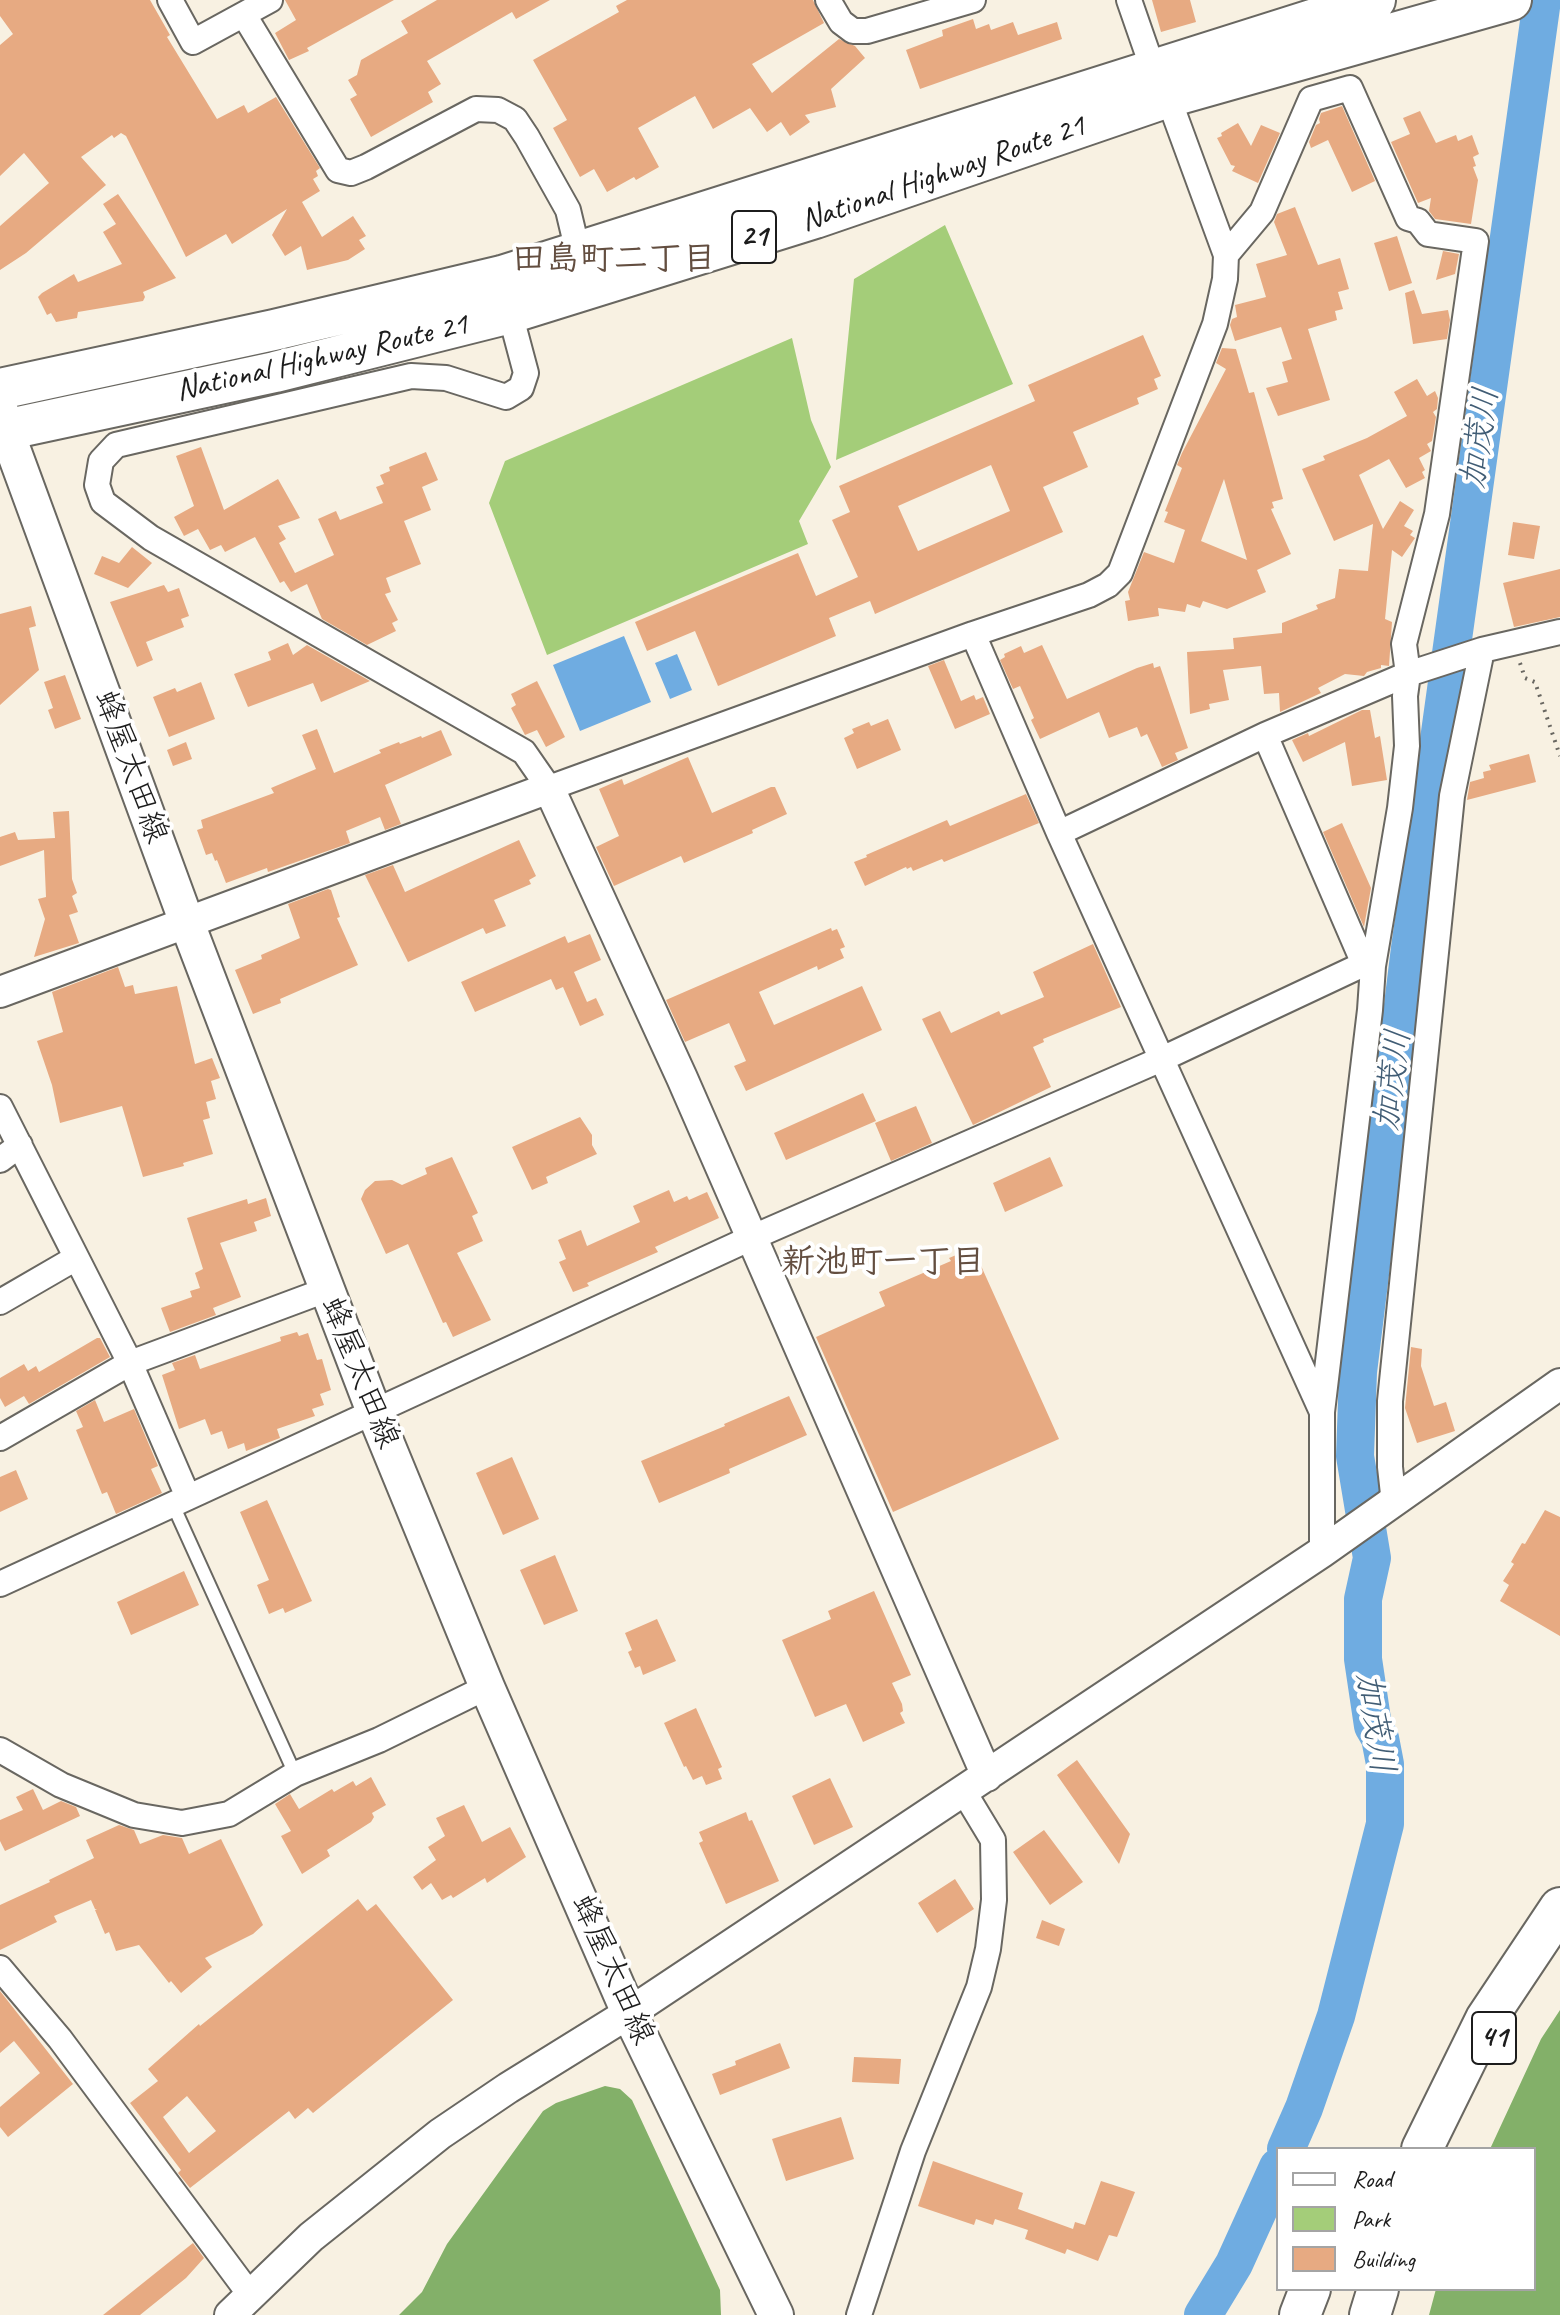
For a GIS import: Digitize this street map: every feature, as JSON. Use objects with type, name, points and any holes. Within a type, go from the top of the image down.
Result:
[{"type":"highway","name":"National Highway Route 21","points":[[2,423],[275,372],[510,313],[815,218],[1375,0]]},
{"type":"highway","name":"National Highway Route 21","points":[[0,389],[274,330],[502,276],[1161,85],[1503,2]]},
{"type":"highway","name":"41","points":[[1398,2147],[1560,1908]]},
{"type":"highway","name":"41","points":[[1435,2147],[1459,2097],[1560,1931]]},
{"type":"highway","name":"41","points":[[1451,2147],[1527,1983]]},
{"type":"highway","name":"41","points":[[1423,2147],[1486,2019]]},
{"type":"highway","points":[[1300,2315],[1309,2291]]},
{"type":"highway","points":[[1358,2315],[1365,2291]]},
{"type":"highway","points":[[1370,2315],[1377,2291]]},
{"type":"highway","points":[[1389,2315],[1396,2291]]},
{"type":"main road","name":"蜂屋太田線","points":[[2,423],[187,923],[374,1412],[487,1687],[629,2013],[776,2315]]},
{"type":"street","points":[[170,0],[193,42],[270,0]]},
{"type":"street","points":[[828,0],[841,22],[853,31],[867,31],[973,0]]},
{"type":"street","points":[[0,992],[549,788],[1089,595],[1108,585],[1120,573],[1215,324],[1225,279],[1226,255],[1129,0]]},
{"type":"street","points":[[244,15],[338,170],[351,173],[366,167],[476,109],[498,110],[515,119],[534,149],[568,210],[578,252]]},
{"type":"street","points":[[1226,255],[1262,212],[1311,99],[1350,88],[1408,218],[1418,221],[1428,234],[1476,241],[1437,514],[1404,644],[1408,674],[1405,696],[1407,746],[1400,808],[1368,965],[1370,1010],[1322,1412],[1322,1552]]},
{"type":"street","points":[[510,313],[526,373],[521,388],[506,397],[446,378],[411,376],[116,445],[101,461],[97,485],[103,502],[151,538],[524,752],[549,788],[682,1078],[751,1238],[975,1784],[993,1840],[994,1900],[988,1949],[979,1987],[913,2151],[859,2315]]},
{"type":"street","points":[[1059,833],[1265,735],[1408,674],[1482,650],[1560,632]]},
{"type":"street","points":[[973,634],[1059,833],[1164,1058],[1322,1412]]},
{"type":"street","points":[[1394,1503],[1390,1467],[1390,1401],[1452,796],[1482,650]]},
{"type":"street","points":[[1265,735],[1368,965]]},
{"type":"street","points":[[0,1584],[751,1238],[1164,1058],[1368,965]]},
{"type":"street","points":[[0,1107],[130,1363],[181,1501]]},
{"type":"street","points":[[0,1160],[20,1145]]},
{"type":"street","points":[[0,1302],[76,1258]]},
{"type":"street","points":[[0,1438],[130,1363],[326,1290]]},
{"type":"street","points":[[0,1968],[60,2039],[240,2306],[311,2237],[440,2134],[629,2013],[1322,1552],[1560,1384]]},
{"type":"street","points":[[0,1750],[61,1785],[134,1815],[182,1823],[229,1814],[295,1774],[379,1740],[487,1687]]},
{"type":"lane","points":[[181,1501],[295,1774]]},
{"type":"path","points":[[1515,642],[1525,678],[1535,682],[1560,756]]},
{"type":"green space","points":[[945,225],[1013,384],[836,460],[854,279]]},
{"type":"green space","points":[[792,338],[811,420],[831,467],[799,521],[808,544],[547,655],[489,503],[505,461]]},
{"type":"green space","points":[[1560,2010],[1560,2315],[1429,2315],[1435,2291],[1536,2291],[1536,2147],[1491,2147],[1541,2039]]},
{"type":"green space","points":[[605,2086],[620,2089],[632,2100],[720,2290],[721,2315],[399,2315],[422,2292],[447,2244],[543,2111],[556,2103]]},
{"type":"water","points":[[624,636],[651,702],[580,731],[553,665]]},
{"type":"water","points":[[677,654],[692,690],[670,699],[655,663]]},
{"type":"building","points":[[0,0],[150,0],[170,35],[167,37],[217,119],[244,105],[248,113],[276,97],[320,168],[316,171],[318,176],[313,179],[320,191],[302,202],[322,237],[353,216],[366,236],[359,240],[365,249],[348,260],[307,270],[301,246],[285,256],[272,235],[287,209],[232,244],[226,234],[186,257],[126,136],[121,133],[114,138],[112,135],[81,157],[106,185],[26,253],[0,270],[0,226],[49,183],[24,153],[0,176],[0,45],[13,34],[0,16]]},
{"type":"building","points":[[285,0],[394,0],[289,60],[275,33],[296,20]]},
{"type":"building","points":[[437,0],[550,0],[516,19],[512,12],[427,61],[441,84],[428,92],[433,102],[371,137],[350,99],[357,95],[348,80],[357,75],[361,60],[408,33],[401,21]]},
{"type":"building","points":[[627,0],[813,0],[824,23],[752,64],[772,93],[839,39],[855,46],[865,58],[831,89],[836,107],[805,115],[810,122],[790,136],[781,122],[767,132],[750,108],[713,129],[695,96],[638,128],[659,167],[607,192],[594,169],[580,177],[553,128],[567,120],[533,60],[619,12],[616,6]]},
{"type":"building","points":[[1152,0],[1190,0],[1196,22],[1161,32]]},
{"type":"building","points":[[973,19],[976,29],[989,24],[991,30],[1013,22],[1018,35],[1057,22],[1062,39],[920,89],[906,50],[943,36],[942,30]]},
{"type":"building","points":[[1342,106],[1375,181],[1352,192],[1328,140],[1311,148],[1309,142],[1316,125],[1320,123],[1321,113]]},
{"type":"building","points":[[1420,111],[1436,143],[1456,135],[1458,141],[1472,135],[1479,154],[1473,157],[1478,180],[1471,224],[1435,219],[1429,211],[1431,198],[1418,203],[1391,142],[1410,134],[1403,118]]},
{"type":"building","points":[[1238,123],[1251,146],[1261,125],[1280,133],[1258,183],[1232,171],[1235,166],[1231,165],[1217,138]]},
{"type":"building","points":[[118,194],[176,278],[143,292],[143,301],[78,312],[77,318],[56,322],[51,313],[47,315],[38,297],[42,293],[74,274],[78,282],[122,264],[103,232],[116,224],[103,204]]},
{"type":"building","points":[[1295,207],[1318,265],[1340,258],[1349,289],[1338,292],[1343,309],[1335,311],[1337,320],[1308,329],[1330,400],[1278,416],[1266,388],[1288,382],[1282,362],[1292,359],[1281,327],[1235,341],[1230,325],[1232,319],[1237,317],[1235,305],[1266,297],[1256,264],[1287,255],[1274,222],[1277,214]]},
{"type":"building","points":[[1397,236],[1412,283],[1389,291],[1374,243]]},
{"type":"building","points":[[1443,251],[1459,254],[1455,274],[1436,280]]},
{"type":"building","points":[[1414,290],[1422,314],[1448,310],[1447,339],[1413,344],[1405,293]]},
{"type":"building","points":[[1143,335],[1161,376],[1154,379],[1158,389],[1137,398],[1139,404],[1073,432],[1088,467],[1043,487],[1063,532],[875,614],[870,601],[829,618],[836,636],[718,686],[695,631],[647,651],[635,622],[798,553],[816,596],[858,577],[832,520],[850,512],[839,486],[1035,401],[1028,385]],"holes":[[[991,465],[1010,511],[918,551],[898,506]]]},
{"type":"building","points":[[1222,348],[1236,349],[1249,393],[1254,392],[1283,499],[1272,502],[1274,508],[1271,509],[1291,554],[1257,570],[1266,592],[1227,609],[1203,601],[1200,608],[1187,604],[1185,612],[1158,608],[1159,616],[1128,621],[1125,601],[1130,600],[1128,592],[1144,552],[1174,563],[1185,530],[1164,522],[1168,512],[1165,511],[1182,468],[1177,465],[1182,453],[1226,369],[1216,363]],"holes":[[[1224,479],[1247,560],[1201,541]]]},
{"type":"building","points":[[1417,379],[1427,396],[1435,391],[1438,398],[1437,409],[1433,412],[1436,417],[1432,441],[1427,444],[1431,451],[1419,458],[1425,478],[1406,488],[1389,459],[1359,475],[1383,529],[1400,501],[1414,510],[1404,526],[1413,531],[1410,535],[1415,538],[1402,557],[1392,550],[1385,619],[1392,622],[1389,666],[1381,665],[1381,668],[1364,676],[1345,674],[1318,688],[1321,693],[1280,712],[1279,693],[1264,694],[1261,666],[1223,670],[1229,700],[1209,704],[1210,709],[1190,714],[1187,652],[1234,649],[1233,638],[1282,633],[1282,623],[1318,609],[1316,605],[1335,598],[1339,569],[1368,571],[1373,524],[1334,541],[1302,469],[1407,416],[1394,392]]},
{"type":"building","points":[[201,447],[224,510],[278,479],[300,518],[278,526],[286,539],[279,543],[295,573],[334,555],[318,519],[336,511],[340,520],[383,503],[376,487],[384,484],[380,475],[390,471],[389,467],[426,452],[438,480],[422,487],[431,510],[404,521],[421,564],[386,578],[391,592],[385,594],[398,620],[392,623],[396,631],[367,645],[322,619],[307,584],[291,592],[284,581],[280,583],[255,537],[225,552],[221,545],[210,550],[198,529],[184,536],[174,517],[194,506],[176,456]]},
{"type":"building","points":[[1513,522],[1540,526],[1534,559],[1508,555]]},
{"type":"building","points":[[132,547],[152,563],[128,588],[94,574],[102,556],[119,563]]},
{"type":"building","points":[[1560,569],[1560,617],[1514,627],[1503,583]]},
{"type":"building","points":[[164,585],[168,592],[179,588],[189,616],[181,619],[184,627],[146,642],[153,660],[137,667],[110,602]]},
{"type":"building","points":[[31,606],[36,626],[29,628],[39,670],[0,705],[0,614]]},
{"type":"building","points":[[288,643],[293,655],[307,645],[370,681],[321,702],[313,683],[248,707],[234,674],[271,660],[268,652]]},
{"type":"building","points":[[1042,645],[1067,699],[1137,668],[1153,663],[1154,668],[1160,666],[1188,748],[1175,753],[1178,760],[1162,767],[1147,734],[1141,737],[1137,727],[1109,738],[1099,712],[1040,739],[1020,686],[1013,689],[1000,660],[1005,657],[1004,654],[1021,646],[1024,653]]},
{"type":"building","points":[[944,660],[961,701],[974,695],[976,700],[983,697],[990,714],[955,729],[928,666]]},
{"type":"building","points":[[65,675],[81,719],[55,729],[48,710],[53,708],[44,682]]},
{"type":"building","points":[[537,681],[565,737],[546,747],[537,730],[525,735],[511,708],[516,705],[511,694]]},
{"type":"building","points":[[201,682],[215,719],[169,737],[153,697]]},
{"type":"building","points":[[1362,710],[1370,710],[1375,738],[1380,736],[1387,780],[1352,786],[1345,742],[1303,762],[1292,740],[1308,733],[1309,736]]},
{"type":"building","points":[[888,719],[901,750],[857,769],[844,738],[854,733],[852,729]]},
{"type":"building","points":[[317,729],[334,773],[381,753],[379,750],[441,730],[452,755],[385,785],[401,824],[385,830],[380,817],[346,831],[350,843],[268,872],[267,868],[226,883],[212,853],[206,855],[197,830],[203,828],[201,820],[274,793],[271,788],[316,769],[302,735]]},
{"type":"building","points":[[186,742],[192,759],[173,766],[167,750]]},
{"type":"building","points":[[1529,754],[1536,782],[1467,800],[1470,782],[1484,778],[1483,772],[1491,770],[1489,765]]},
{"type":"building","points":[[688,757],[712,813],[775,787],[787,814],[752,830],[753,833],[684,863],[681,856],[614,886],[596,847],[619,836],[599,789],[622,779],[624,785]]},
{"type":"building","points":[[1026,794],[1039,823],[944,862],[942,859],[913,871],[911,867],[906,867],[865,886],[854,862],[866,855],[947,820],[950,826]]},
{"type":"building","points":[[69,811],[72,879],[77,893],[72,896],[78,912],[69,915],[79,943],[34,957],[45,919],[38,899],[46,897],[44,850],[0,866],[0,837],[15,832],[18,840],[55,838],[53,812]]},
{"type":"building","points":[[1342,823],[1371,888],[1364,927],[1323,832]]},
{"type":"building","points":[[519,840],[536,876],[529,880],[531,884],[494,900],[506,926],[486,934],[483,928],[408,962],[365,875],[393,865],[405,892]]},
{"type":"building","points":[[331,890],[340,917],[337,918],[358,965],[253,1014],[235,970],[300,938],[288,904]]},
{"type":"building","points":[[831,928],[832,931],[837,929],[845,947],[840,949],[844,958],[818,970],[817,966],[759,992],[774,1025],[862,986],[882,1030],[746,1091],[734,1066],[746,1061],[729,1023],[685,1042],[666,1000]]},
{"type":"building","points":[[590,934],[601,960],[574,972],[587,1002],[596,998],[604,1015],[580,1026],[563,987],[556,990],[551,979],[475,1012],[461,982],[565,936],[568,943]]},
{"type":"building","points":[[1093,944],[1121,1007],[1043,1039],[1044,1042],[1033,1047],[1051,1087],[973,1125],[922,1019],[940,1011],[951,1033],[999,1011],[1001,1015],[1044,997],[1033,972]]},
{"type":"building","points":[[118,967],[125,987],[133,985],[135,994],[177,986],[195,1064],[212,1058],[220,1078],[211,1081],[216,1099],[206,1102],[210,1118],[203,1120],[213,1154],[143,1177],[122,1106],[60,1123],[52,1085],[37,1041],[63,1032],[52,992]]},
{"type":"building","points":[[863,1093],[876,1121],[786,1160],[774,1133]]},
{"type":"building","points":[[916,1106],[932,1143],[891,1161],[875,1123]]},
{"type":"building","points":[[580,1117],[592,1135],[592,1145],[597,1154],[546,1177],[548,1183],[532,1190],[512,1147]]},
{"type":"building","points":[[452,1157],[478,1213],[472,1216],[483,1241],[457,1253],[491,1320],[453,1337],[446,1322],[443,1323],[408,1244],[386,1254],[361,1199],[375,1181],[392,1180],[402,1185],[427,1174],[425,1168]]},
{"type":"building","points":[[1050,1157],[1063,1186],[1005,1212],[993,1183]]},
{"type":"building","points":[[669,1190],[674,1202],[687,1196],[689,1200],[707,1192],[719,1218],[655,1247],[658,1252],[573,1292],[559,1262],[566,1259],[558,1240],[581,1230],[587,1246],[640,1222],[633,1206]]},
{"type":"building","points":[[266,1198],[271,1216],[254,1222],[257,1231],[220,1243],[241,1297],[213,1308],[216,1315],[170,1332],[161,1308],[192,1297],[190,1291],[200,1288],[195,1273],[203,1269],[187,1218],[247,1199],[248,1204]]},
{"type":"building","points":[[973,1248],[1059,1439],[893,1512],[816,1337],[885,1306],[879,1292],[951,1261],[949,1258]]},
{"type":"building","points":[[297,1332],[299,1336],[308,1333],[317,1360],[322,1359],[331,1390],[320,1394],[324,1405],[312,1409],[315,1416],[277,1429],[280,1438],[246,1451],[244,1443],[228,1449],[222,1431],[211,1435],[205,1419],[179,1429],[162,1375],[175,1370],[172,1363],[195,1355],[200,1369],[281,1341],[280,1337]]},
{"type":"building","points":[[100,1338],[110,1357],[29,1404],[24,1396],[5,1407],[0,1398],[0,1378],[24,1364],[28,1371],[36,1366],[39,1372]]},
{"type":"building","points":[[1411,1347],[1422,1349],[1421,1366],[1434,1406],[1446,1402],[1455,1431],[1417,1443],[1405,1408]]},
{"type":"building","points":[[789,1396],[807,1435],[659,1503],[641,1461]]},
{"type":"building","points":[[95,1400],[104,1422],[134,1409],[158,1466],[151,1469],[162,1493],[116,1514],[107,1492],[102,1494],[76,1430],[83,1427],[76,1411]]},
{"type":"building","points":[[512,1457],[539,1519],[503,1535],[476,1473]]},
{"type":"building","points":[[16,1470],[28,1499],[0,1512],[0,1477]]},
{"type":"building","points":[[267,1500],[312,1601],[285,1613],[283,1608],[269,1614],[257,1585],[269,1580],[240,1512]]},
{"type":"building","points":[[1545,1510],[1560,1517],[1560,1636],[1500,1601],[1509,1585],[1503,1581],[1514,1564],[1511,1562]]},
{"type":"building","points":[[555,1555],[578,1611],[544,1625],[520,1570]]},
{"type":"building","points":[[184,1571],[199,1605],[131,1635],[117,1602]]},
{"type":"building","points":[[874,1591],[911,1675],[892,1683],[902,1704],[903,1711],[900,1713],[905,1723],[863,1742],[846,1704],[815,1717],[782,1640],[831,1619],[828,1611]]},
{"type":"building","points":[[657,1619],[676,1661],[643,1675],[640,1666],[635,1668],[628,1652],[632,1650],[625,1633]]},
{"type":"building","points":[[696,1708],[722,1767],[718,1769],[722,1779],[706,1785],[702,1776],[693,1780],[684,1767],[664,1723]]},
{"type":"building","points":[[1077,1760],[1130,1834],[1119,1864],[1057,1775]]},
{"type":"building","points":[[371,1777],[386,1805],[372,1813],[374,1817],[371,1822],[327,1850],[330,1856],[302,1874],[281,1836],[291,1831],[275,1804],[290,1794],[299,1809],[332,1789],[334,1792],[353,1781],[356,1786]]},
{"type":"building","points":[[830,1778],[853,1827],[814,1845],[792,1796]]},
{"type":"building","points":[[33,1789],[43,1810],[61,1801],[76,1807],[80,1816],[5,1851],[0,1841],[0,1820],[23,1810],[16,1797]]},
{"type":"building","points":[[464,1805],[482,1842],[510,1827],[526,1857],[487,1883],[485,1878],[453,1898],[451,1895],[442,1900],[431,1883],[422,1890],[413,1877],[436,1860],[428,1847],[445,1836],[436,1818]]},
{"type":"building","points":[[746,1812],[779,1881],[726,1904],[699,1843],[703,1841],[699,1832]]},
{"type":"building","points":[[119,1825],[134,1830],[140,1844],[163,1835],[182,1838],[189,1854],[221,1839],[263,1925],[253,1934],[205,1958],[212,1967],[181,1993],[171,1981],[169,1983],[139,1945],[116,1951],[91,1900],[54,1916],[57,1922],[0,1950],[0,1905],[94,1858],[86,1840]]},
{"type":"building","points":[[1044,1830],[1083,1882],[1050,1905],[1013,1852]]},
{"type":"building","points":[[955,1879],[974,1909],[937,1933],[918,1903]]},
{"type":"building","points":[[358,1899],[367,1911],[376,1904],[453,2000],[313,2113],[308,2108],[295,2119],[289,2111],[190,2188],[178,2173],[181,2170],[130,2103],[158,2081],[148,2069]],"holes":[[[187,2096],[216,2131],[189,2153],[163,2117]]]},
{"type":"building","points":[[1042,1920],[1065,1929],[1059,1946],[1036,1938]]},
{"type":"building","points":[[0,1991],[73,2084],[8,2137],[0,2127],[0,2107],[40,2073],[14,2041],[0,2053]]},
{"type":"building","points":[[780,2043],[790,2068],[720,2095],[712,2074]]},
{"type":"building","points":[[854,2057],[901,2059],[899,2084],[852,2082]]},
{"type":"building","points":[[841,2117],[854,2159],[786,2181],[772,2139]]},
{"type":"building","points":[[933,2161],[1023,2193],[1018,2209],[1073,2229],[1075,2222],[1085,2225],[1101,2181],[1135,2192],[1117,2237],[1109,2235],[1098,2261],[1067,2249],[1065,2254],[1025,2239],[1028,2230],[995,2219],[993,2225],[976,2219],[974,2225],[918,2206]]},
{"type":"building","points":[[193,2243],[204,2258],[186,2278],[140,2315],[103,2315]]},
{"type":"waterway","name":"加茂川","points":[[1287,2147],[1336,2016],[1385,1824],[1385,1764],[1380,1738],[1373,1726],[1363,1659],[1363,1599],[1372,1558],[1355,1456],[1358,1372],[1410,948],[1542,0]]},
{"type":"waterway","name":"加茂川","points":[[1203,2315],[1234,2264],[1276,2171]]},
{"type":"district","name":"田島町二丁目","points":[[614,260]]},
{"type":"district","name":"新池町一丁目","points":[[883,1263]]}]
